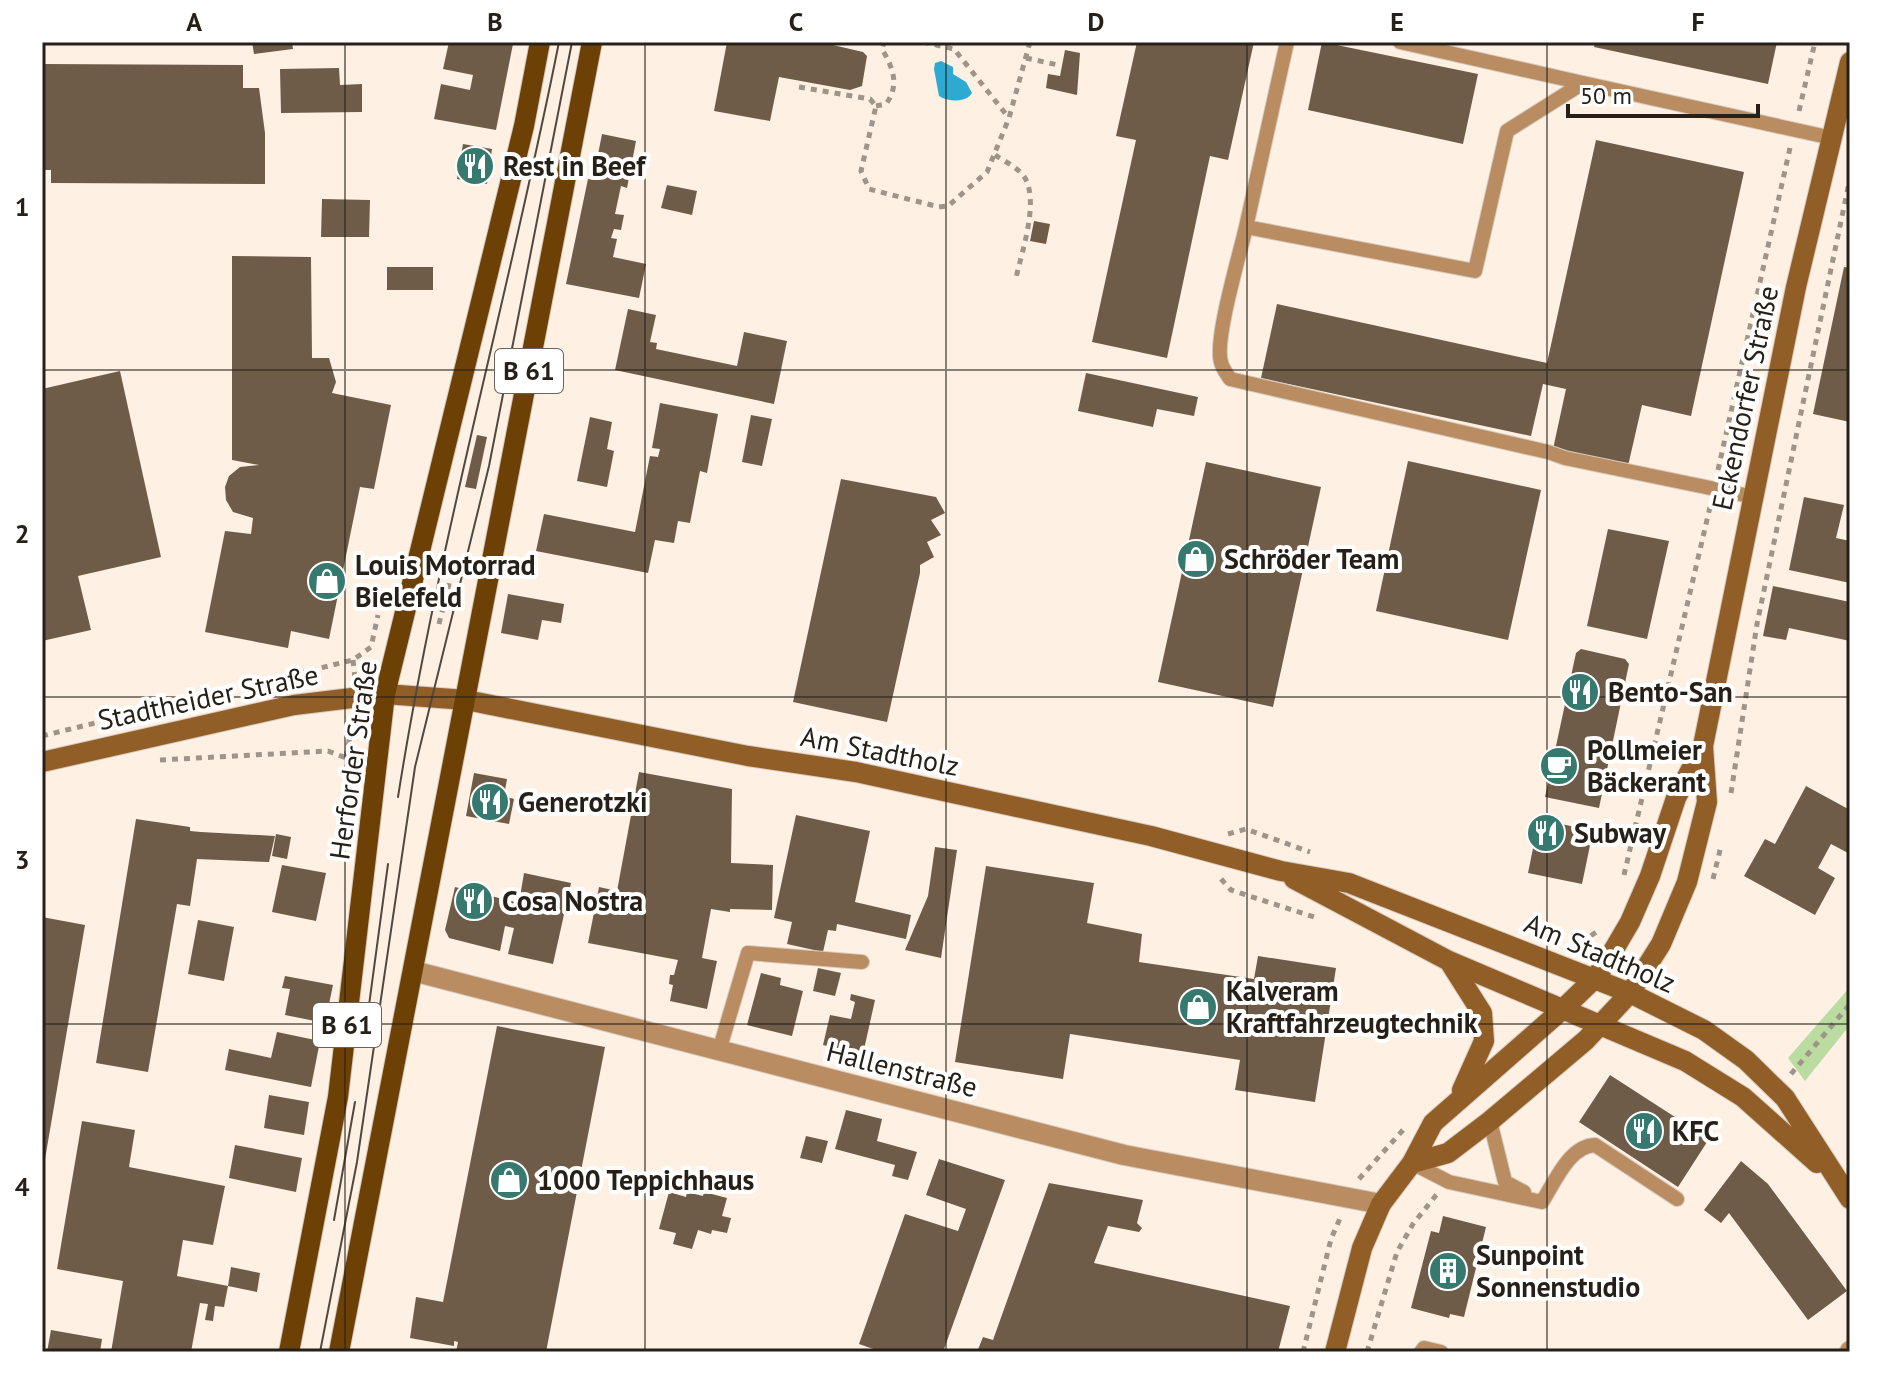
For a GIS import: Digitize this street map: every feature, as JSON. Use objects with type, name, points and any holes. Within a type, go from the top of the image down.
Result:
[{"type":"main road","name":"Herforder Straße","points":[[289,1352],[338,1097],[385,694],[524,126],[540,42]]},
{"type":"main road","name":"B 61","points":[[339,1352],[592,42]]},
{"type":"street","name":"Eckendorfer Straße","points":[[1412,1163],[1448,1153],[1490,1121],[1602,1024],[1630,993],[1661,944],[1687,882],[1707,802],[1703,746],[1796,287],[1832,138],[1846,94],[1850,62]]},
{"type":"street","name":"Stadtheider Straße","points":[[42,762],[294,705],[385,694],[466,700]]},
{"type":"street","name":"Am Stadtholz","points":[[466,700],[748,756],[856,772],[1175,842],[1281,871],[1349,883],[1630,993],[1704,1030],[1746,1060],[1785,1098],[1850,1199]]},
{"type":"street","name":"Eckendorfer Straße","points":[[1335,1352],[1362,1248],[1381,1204],[1412,1163],[1433,1123],[1594,979],[1630,922],[1655,863],[1676,798],[1703,746]]},
{"type":"street","name":"Am Stadtholz","points":[[1281,871],[1449,961],[1602,1024],[1716,1078],[1743,1097],[1835,1179]]},
{"type":"street","points":[[1449,961],[1482,1013],[1484,1041],[1469,1078],[1452,1107]]},
{"type":"street","name":"Hallenstraße","points":[[413,971],[1124,1155],[1381,1204]]},
{"type":"lane","points":[[1287,42],[1222,333],[1220,361],[1230,379],[1565,458],[1754,497]]},
{"type":"lane","points":[[1400,42],[1832,138]]},
{"type":"lane","points":[[1246,227],[1475,271],[1507,131],[1583,83]]},
{"type":"lane","points":[[719,1051],[748,953],[862,962]]},
{"type":"lane","points":[[1490,1121],[1505,1182],[1542,1202]]},
{"type":"lane","points":[[1542,1202],[1575,1152],[1585,1145],[1595,1145],[1677,1199]]},
{"type":"lane","points":[[1412,1163],[1449,1182],[1542,1202]]},
{"type":"lane","points":[[1421,1352],[1424,1348],[1441,1352]]},
{"type":"path","points":[[876,106],[886,104],[894,91],[894,68],[882,49],[884,42]]},
{"type":"path","points":[[923,42],[954,49],[1009,118]]},
{"type":"path","points":[[876,106],[861,171],[869,189],[939,207],[948,206],[987,172],[1009,118],[1030,42]]},
{"type":"path","points":[[1026,58],[1058,65]]},
{"type":"path","points":[[799,87],[870,99],[876,106]]},
{"type":"path","points":[[995,155],[1024,175],[1030,192],[1028,225],[1016,278]]},
{"type":"path","points":[[1730,797],[1757,624],[1850,178]]},
{"type":"path","points":[[439,624],[456,556]]},
{"type":"path","points":[[42,736],[353,660],[371,647],[378,615]]},
{"type":"path","points":[[150,762],[328,751],[346,758],[355,769]]},
{"type":"path","points":[[1710,889],[1723,837]]},
{"type":"path","points":[[1231,890],[1318,918]]},
{"type":"path","points":[[1563,948],[1578,945],[1605,923]]},
{"type":"path","points":[[1790,1075],[1850,1004]]},
{"type":"green space","points":[[1850,987],[1850,1025],[1805,1081],[1788,1058]]},
{"type":"water","points":[[941,61],[953,67],[953,74],[966,82],[972,93],[966,99],[939,96],[934,69],[935,63]]},
{"type":"building","points":[[252,42],[292,42],[293,49],[254,54]]},
{"type":"building","points":[[449,42],[513,44],[496,130],[434,119],[441,84],[470,90],[473,75],[443,69]]},
{"type":"building","points":[[727,42],[834,42],[833,45],[863,52],[867,56],[862,86],[850,90],[779,77],[770,121],[714,111]]},
{"type":"building","points":[[1137,42],[1254,42],[1228,160],[1210,156],[1167,358],[1092,342],[1136,140],[1116,136]]},
{"type":"building","points":[[1322,42],[1478,74],[1463,144],[1308,110]]},
{"type":"building","points":[[1595,42],[1777,42],[1768,84],[1594,47]]},
{"type":"building","points":[[1065,50],[1080,53],[1077,95],[1046,88],[1048,74],[1060,76]]},
{"type":"building","points":[[42,64],[243,65],[243,88],[259,88],[265,133],[265,184],[51,183],[51,170],[42,170]]},
{"type":"building","points":[[339,68],[340,85],[362,84],[362,112],[281,113],[280,69]]},
{"type":"building","points":[[602,134],[636,141],[627,188],[621,186],[615,214],[624,215],[621,230],[614,229],[611,238],[617,239],[613,257],[646,264],[639,298],[566,284],[588,179],[593,180]]},
{"type":"building","points":[[1596,140],[1744,172],[1691,416],[1642,405],[1628,466],[1553,449],[1566,389],[1543,384],[1531,436],[1261,378],[1277,304],[1547,363]]},
{"type":"building","name":"Rest in Beef","points":[[463,144],[492,149],[487,184],[457,179]]},
{"type":"building","points":[[667,185],[697,191],[692,215],[661,208]]},
{"type":"building","points":[[322,199],[370,200],[369,237],[321,237]]},
{"type":"building","points":[[1034,221],[1050,224],[1046,244],[1030,241]]},
{"type":"building","points":[[232,256],[311,257],[312,358],[329,358],[336,382],[332,393],[391,405],[374,489],[360,487],[329,639],[291,631],[288,648],[205,632],[225,531],[251,534],[253,518],[233,512],[226,500],[225,487],[229,476],[240,467],[259,465],[232,460]]},
{"type":"building","points":[[387,267],[433,267],[433,290],[387,290]]},
{"type":"building","points":[[1844,267],[1850,268],[1850,422],[1813,414]]},
{"type":"building","points":[[628,309],[656,315],[650,342],[657,343],[656,349],[737,366],[744,332],[787,341],[774,404],[615,370]]},
{"type":"building","points":[[120,371],[161,557],[78,576],[91,630],[42,641],[42,389]]},
{"type":"building","points":[[1086,373],[1198,397],[1194,416],[1157,409],[1153,427],[1078,411]]},
{"type":"building","points":[[660,403],[718,414],[707,473],[700,471],[690,523],[678,521],[674,543],[655,540],[648,573],[536,551],[544,514],[635,532],[650,456],[658,457],[660,449],[652,448]]},
{"type":"building","points":[[751,415],[772,419],[762,466],[742,462]]},
{"type":"building","points":[[590,417],[612,422],[607,449],[614,451],[607,487],[577,481]]},
{"type":"building","points":[[477,435],[487,437],[476,489],[465,487]]},
{"type":"building","points":[[1408,461],[1541,490],[1508,640],[1376,611]]},
{"type":"building","points":[[1206,462],[1321,487],[1273,707],[1158,682]]},
{"type":"building","points":[[841,479],[936,497],[945,513],[931,520],[941,535],[927,542],[934,557],[920,565],[887,722],[793,702]]},
{"type":"building","points":[[1804,497],[1844,505],[1836,538],[1850,541],[1850,583],[1789,570]]},
{"type":"building","points":[[1608,529],[1669,541],[1647,639],[1587,626]]},
{"type":"building","points":[[1773,586],[1850,602],[1850,641],[1789,628],[1786,640],[1763,636]]},
{"type":"building","points":[[508,594],[564,604],[561,623],[542,620],[538,640],[501,633]]},
{"type":"building","points":[[1581,649],[1625,659],[1629,664],[1599,808],[1545,797],[1576,653]]},
{"type":"building","points":[[639,772],[732,789],[731,863],[773,865],[772,910],[730,909],[730,912],[711,909],[702,958],[717,961],[707,1009],[670,1001],[673,985],[669,984],[670,975],[674,975],[678,960],[588,943],[599,887],[617,891]]},
{"type":"building","points":[[474,773],[507,779],[504,796],[514,799],[509,824],[466,816]]},
{"type":"building","points":[[1806,786],[1850,810],[1850,854],[1831,844],[1818,868],[1835,878],[1815,915],[1744,876],[1765,839],[1775,844]]},
{"type":"building","points":[[796,815],[870,831],[855,902],[911,915],[906,939],[837,924],[836,931],[828,930],[823,952],[787,944],[792,922],[774,918]]},
{"type":"building","points":[[136,819],[190,827],[190,831],[275,836],[269,862],[197,859],[190,906],[177,904],[148,1072],[96,1063]]},
{"type":"building","points":[[1539,819],[1593,831],[1582,884],[1528,873]]},
{"type":"building","points":[[276,834],[291,837],[287,859],[272,856]]},
{"type":"building","points":[[935,847],[957,850],[941,958],[905,950],[928,896]]},
{"type":"building","points":[[282,865],[326,873],[316,921],[272,912]]},
{"type":"building","points":[[986,866],[1094,883],[1087,923],[1142,934],[1139,962],[1254,979],[1258,956],[1336,968],[1315,1102],[1235,1090],[1240,1060],[1070,1034],[1063,1079],[955,1062]]},
{"type":"building","points":[[524,873],[571,883],[553,964],[508,954],[514,928],[505,926],[500,951],[449,938],[445,930],[455,887],[519,903]]},
{"type":"building","points":[[42,917],[85,925],[44,1165],[42,1165]]},
{"type":"building","points":[[198,920],[234,927],[224,981],[188,974]]},
{"type":"building","points":[[818,968],[841,973],[835,996],[813,991]]},
{"type":"building","points":[[761,973],[781,978],[780,985],[803,991],[792,1036],[747,1025]]},
{"type":"building","points":[[285,976],[333,985],[325,1023],[285,1015],[290,989],[282,988]]},
{"type":"building","points":[[851,994],[875,1000],[863,1054],[823,1045],[830,1015],[851,1019],[855,1002],[850,1000]]},
{"type":"building","points":[[497,1026],[605,1047],[546,1352],[456,1352],[458,1342],[454,1341],[454,1346],[410,1338],[416,1297],[443,1302]]},
{"type":"building","points":[[277,1032],[320,1041],[311,1087],[225,1070],[229,1049],[271,1058]]},
{"type":"building","name":"KFC","points":[[1610,1075],[1709,1139],[1678,1187],[1579,1122]]},
{"type":"building","points":[[269,1095],[309,1102],[304,1135],[264,1128]]},
{"type":"building","points":[[846,1110],[882,1119],[877,1141],[917,1152],[908,1180],[892,1176],[895,1165],[835,1149]]},
{"type":"building","points":[[82,1121],[135,1130],[129,1167],[225,1186],[213,1245],[183,1240],[177,1276],[228,1286],[224,1307],[215,1306],[213,1321],[205,1320],[208,1304],[200,1303],[191,1352],[111,1352],[123,1281],[57,1269]]},
{"type":"building","points":[[806,1136],[828,1141],[822,1163],[800,1158]]},
{"type":"building","points":[[235,1145],[302,1158],[296,1192],[229,1178]]},
{"type":"building","points":[[939,1159],[1005,1180],[943,1352],[882,1352],[859,1344],[905,1214],[958,1231],[966,1209],[926,1195]]},
{"type":"building","points":[[1741,1161],[1768,1184],[1847,1291],[1808,1320],[1729,1213],[1721,1223],[1704,1210]]},
{"type":"building","points":[[1049,1183],[1143,1200],[1137,1223],[1142,1228],[1139,1232],[1108,1226],[1094,1263],[1290,1306],[1278,1352],[977,1352],[983,1337],[993,1340]]},
{"type":"building","points":[[669,1192],[686,1197],[687,1192],[703,1196],[704,1192],[727,1198],[722,1216],[731,1218],[727,1233],[712,1230],[711,1234],[698,1230],[692,1249],[673,1244],[676,1233],[659,1229]]},
{"type":"building","name":"Sunpoint Sonnenstudio","points":[[1443,1216],[1486,1227],[1464,1317],[1450,1314],[1449,1318],[1411,1308],[1431,1231],[1439,1233]]},
{"type":"building","points":[[231,1267],[260,1273],[257,1292],[228,1286]]},
{"type":"building","points":[[51,1330],[102,1339],[100,1352],[47,1352]]},
{"type":"tram line","points":[[398,797],[453,513],[559,42]]},
{"type":"tram line","points":[[320,1352],[357,1162],[415,767],[489,466],[572,42]]},
{"type":"tram line","points":[[365,1035],[388,864]]},
{"type":"tram line","points":[[334,1220],[355,1102]]},
{"type":"place","name":"Rest in Beef","points":[[475,166]]},
{"type":"place","name":"Schröder Team","points":[[1196,559]]},
{"type":"place","name":"Louis Motorrad Bielefeld","points":[[327,581]]},
{"type":"place","name":"Bento-San","points":[[1580,692]]},
{"type":"place","name":"Pollmeier Bäckerant","points":[[1559,766]]},
{"type":"place","name":"Generotzki","points":[[490,802]]},
{"type":"place","name":"Subway","points":[[1546,833]]},
{"type":"place","name":"Cosa Nostra","points":[[474,901]]},
{"type":"place","name":"Kalveram Kraftfahrzeugtechnik","points":[[1198,1007]]},
{"type":"place","name":"KFC","points":[[1644,1131]]},
{"type":"place","name":"1000 Teppichhaus","points":[[509,1180]]},
{"type":"place","name":"Sunpoint Sonnenstudio","points":[[1448,1271]]}]
